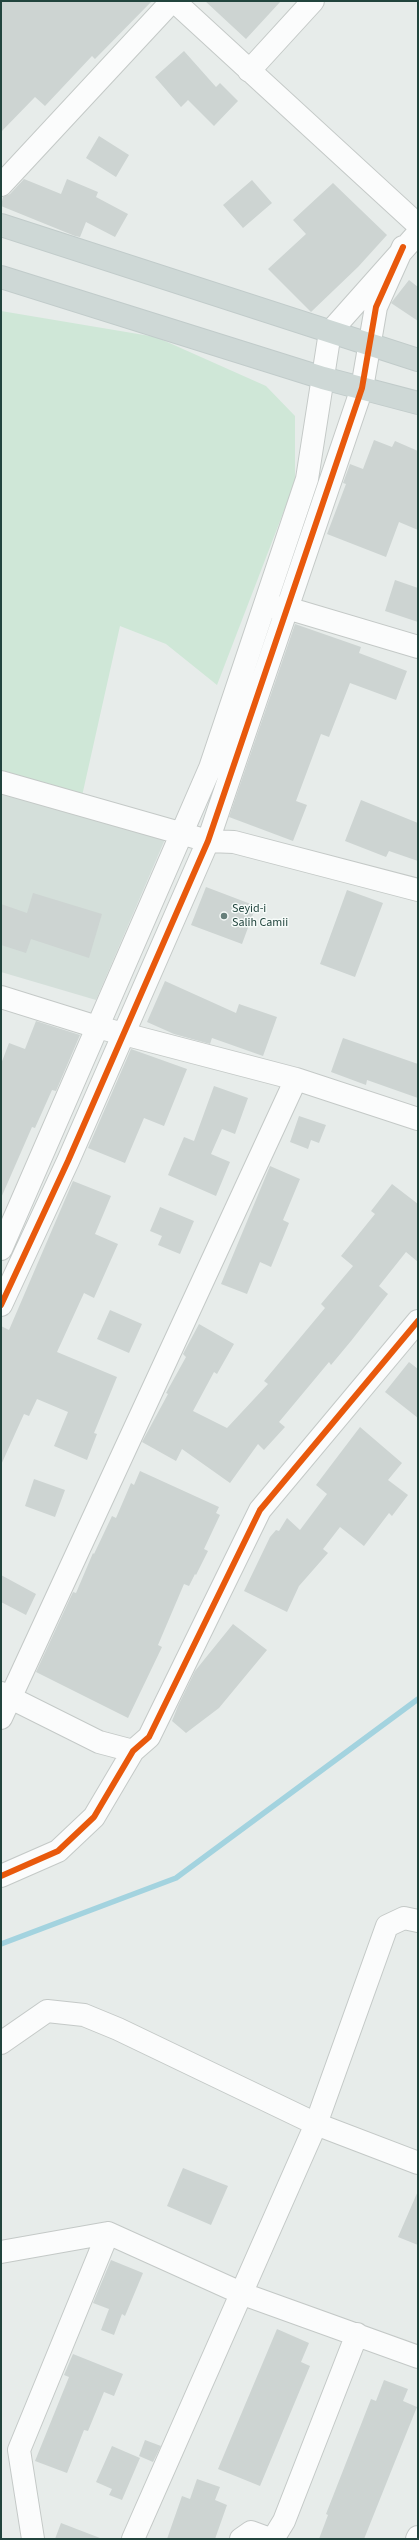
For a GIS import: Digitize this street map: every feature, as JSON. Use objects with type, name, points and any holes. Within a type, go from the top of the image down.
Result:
[{"type":"main road","points":[[1,225],[370,346],[418,360]]},
{"type":"main road","points":[[1,277],[323,378],[418,403]]},
{"type":"street","points":[[1,185],[173,1],[418,225]]},
{"type":"street","points":[[249,71],[313,1]]},
{"type":"street","points":[[1,1249],[210,768],[307,479],[330,332],[410,240]]},
{"type":"street","points":[[1,1305],[124,1033],[208,841],[362,388],[376,307],[410,240]]},
{"type":"street","points":[[265,606],[287,608],[418,647]]},
{"type":"street","points":[[1,782],[208,841],[234,842],[418,890]]},
{"type":"street","points":[[1,997],[97,1027],[296,1079],[418,1119]]},
{"type":"street","points":[[1,1718],[6,1696],[296,1079]]},
{"type":"street","points":[[1,1876],[58,1851],[94,1817],[133,1751],[148,1737],[260,1510],[418,1321]]},
{"type":"street","points":[[6,1696],[99,1742],[133,1751]]},
{"type":"street","points":[[133,2539],[243,2294],[316,2124],[387,1926],[404,1918],[418,1921]]},
{"type":"street","points":[[1,2043],[47,2011],[84,2015],[118,2029],[316,2124],[418,2163]]},
{"type":"street","points":[[33,2539],[10,2452],[108,2233]]},
{"type":"street","points":[[1,2252],[108,2233],[243,2294],[418,2357]]},
{"type":"street","points":[[273,2539],[284,2521],[357,2334]]},
{"type":"street","points":[[241,2539],[251,2532],[270,2539]]},
{"type":"shaded area","points":[[1,774],[172,823],[96,1000],[1,972]]},
{"type":"green space","points":[[1,311],[156,337],[266,386],[295,416],[295,482],[217,685],[166,644],[120,626],[82,796],[1,774]]},
{"type":"building","points":[[1,1],[152,1],[95,59],[92,56],[45,106],[35,97],[1,132]]},
{"type":"building","points":[[205,1],[281,1],[246,39]]},
{"type":"building","points":[[184,51],[216,87],[220,83],[238,101],[214,126],[188,100],[181,107],[155,77]]},
{"type":"building","points":[[99,136],[129,155],[116,177],[86,158]]},
{"type":"building","points":[[24,179],[61,194],[67,179],[98,192],[96,197],[128,214],[115,237],[86,222],[80,237],[75,236],[1,206],[3,197],[10,194]]},
{"type":"building","points":[[252,180],[272,203],[243,228],[223,205]]},
{"type":"building","points":[[333,183],[387,235],[358,267],[311,312],[268,269],[306,234],[293,220]]},
{"type":"building","points":[[409,280],[418,287],[418,321],[391,303]]},
{"type":"building","points":[[374,440],[392,447],[395,441],[418,451],[418,530],[399,522],[386,557],[327,534],[346,484],[343,483],[350,464],[363,469]]},
{"type":"building","points":[[395,580],[418,588],[418,622],[385,611]]},
{"type":"building","points":[[295,624],[361,647],[359,653],[407,671],[396,700],[350,683],[329,737],[321,734],[296,801],[307,805],[293,841],[229,817]]},
{"type":"building","points":[[361,800],[418,823],[418,861],[389,851],[386,857],[345,841]]},
{"type":"building","name":"Seyid-i Salih Camii","points":[[206,887],[256,906],[242,944],[191,925]]},
{"type":"building","points":[[347,890],[383,903],[355,977],[320,964]]},
{"type":"building","points":[[33,893],[102,914],[89,958],[31,939],[26,953],[1,945],[1,904],[27,913]]},
{"type":"building","points":[[165,981],[236,1013],[239,1004],[277,1017],[263,1056],[212,1038],[210,1044],[174,1034],[147,1022]]},
{"type":"building","points":[[36,1021],[80,1035],[56,1091],[52,1090],[35,1128],[32,1127],[1,1198],[1,1064],[9,1043],[25,1049]]},
{"type":"building","points":[[343,1038],[418,1064],[418,1098],[367,1080],[366,1085],[331,1072]]},
{"type":"building","points":[[131,1049],[187,1069],[164,1126],[144,1118],[125,1163],[88,1148]]},
{"type":"building","points":[[214,1086],[248,1098],[235,1134],[222,1129],[211,1154],[230,1162],[216,1196],[168,1175],[184,1137],[194,1141]]},
{"type":"building","points":[[299,1116],[326,1125],[319,1143],[311,1140],[308,1149],[290,1142]]},
{"type":"building","points":[[270,1166],[300,1179],[283,1220],[289,1223],[271,1267],[260,1262],[247,1294],[221,1284]]},
{"type":"building","points":[[73,1181],[111,1196],[95,1234],[118,1244],[94,1298],[84,1293],[57,1352],[117,1377],[94,1433],[97,1434],[87,1460],[54,1446],[68,1412],[37,1399],[29,1416],[24,1414],[1,1465],[1,1326],[9,1330]]},
{"type":"building","points":[[392,1184],[418,1204],[418,1262],[406,1252],[379,1286],[388,1294],[331,1365],[329,1362],[279,1422],[285,1427],[264,1450],[258,1444],[230,1483],[182,1449],[176,1461],[142,1442],[168,1394],[166,1393],[186,1357],[183,1354],[199,1324],[234,1344],[217,1374],[214,1372],[193,1411],[227,1428],[268,1384],[264,1381],[325,1308],[321,1304],[353,1266],[341,1256],[375,1214],[371,1211]]},
{"type":"building","points":[[160,1207],[194,1221],[180,1254],[158,1245],[162,1236],[150,1231]]},
{"type":"building","points":[[110,1310],[142,1324],[129,1353],[97,1339]]},
{"type":"building","points":[[409,1362],[418,1369],[418,1418],[385,1392]]},
{"type":"building","points":[[360,1427],[402,1463],[388,1480],[408,1495],[392,1516],[389,1513],[364,1546],[340,1527],[323,1549],[328,1553],[299,1586],[287,1612],[244,1591],[270,1537],[276,1530],[279,1531],[287,1518],[300,1530],[327,1494],[316,1485]]},
{"type":"building","points":[[140,1471],[219,1507],[216,1513],[220,1515],[204,1549],[208,1551],[196,1575],[195,1574],[189,1586],[184,1584],[158,1645],[162,1647],[128,1718],[36,1672],[73,1592],[76,1593],[93,1553],[94,1554],[112,1516],[116,1518],[131,1483],[134,1485]]},
{"type":"building","points":[[34,1479],[65,1490],[55,1517],[25,1506]]},
{"type":"building","points":[[1,1575],[36,1594],[26,1615],[1,1602]]},
{"type":"building","points":[[233,1624],[267,1650],[219,1708],[186,1733],[172,1721],[178,1706],[195,1671]]},
{"type":"building","points":[[183,2168],[228,2186],[211,2225],[167,2206]]},
{"type":"building","points":[[418,2191],[418,2245],[398,2237]]},
{"type":"building","points":[[111,2260],[143,2273],[125,2316],[122,2314],[114,2335],[101,2330],[109,2309],[93,2303]]},
{"type":"building","points":[[277,2329],[309,2343],[301,2362],[310,2366],[260,2486],[218,2469]]},
{"type":"building","points":[[73,2354],[123,2374],[114,2396],[104,2392],[88,2431],[84,2430],[67,2473],[35,2461],[69,2377],[64,2375]]},
{"type":"building","points":[[384,2380],[408,2389],[403,2401],[417,2407],[364,2539],[319,2539],[328,2515],[326,2514],[371,2399],[376,2401]]},
{"type":"building","points":[[145,2440],[161,2446],[153,2462],[139,2456]]},
{"type":"building","points":[[112,2446],[140,2458],[122,2500],[109,2495],[112,2489],[96,2482]]},
{"type":"building","points":[[197,2479],[220,2487],[215,2500],[227,2505],[215,2539],[167,2539],[182,2496],[190,2499]]},
{"type":"building","points":[[61,2523],[100,2538],[100,2539],[55,2539]]},
{"type":"waterway","points":[[1,1944],[176,1878],[418,1699]]},
{"type":"cycle path","points":[[1,1305],[68,1161],[208,841],[362,388],[376,307],[403,247]]},
{"type":"cycle path","points":[[1,1876],[58,1851],[94,1817],[133,1751],[149,1737],[260,1510],[418,1321]]},
{"type":"place","name":"Seyid-i Salih Camii","points":[[224,916]]}]
